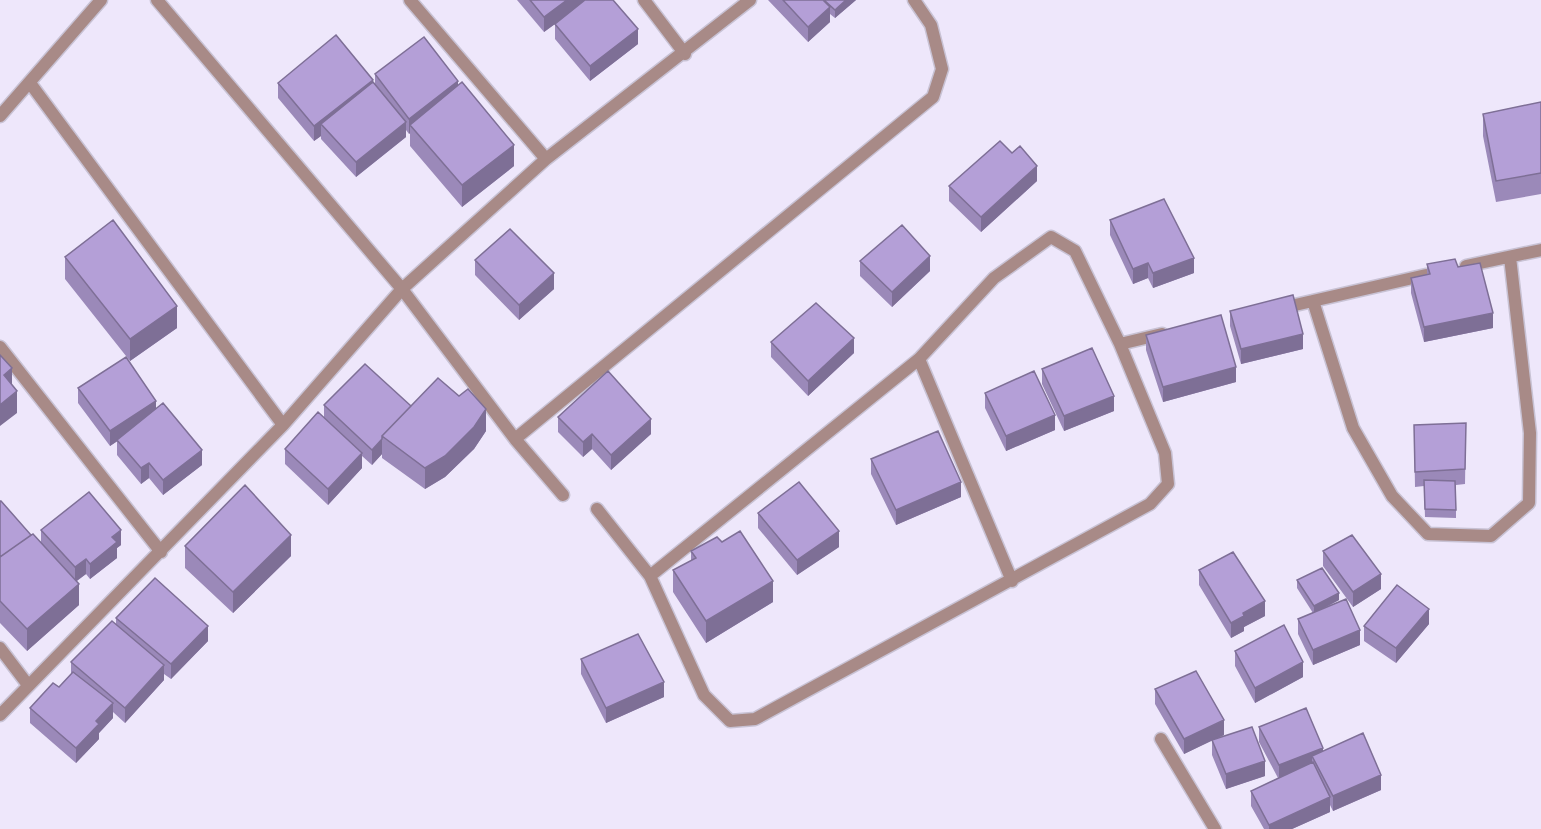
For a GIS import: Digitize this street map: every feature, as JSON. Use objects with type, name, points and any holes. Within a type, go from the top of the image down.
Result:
[{"type":"street","points":[[0,116],[101,0]]},
{"type":"street","points":[[157,0],[402,289],[515,439],[563,495]]},
{"type":"street","points":[[410,0],[546,159]]},
{"type":"street","points":[[644,0],[685,54]]},
{"type":"street","points":[[0,715],[283,425],[402,289],[546,159],[685,54],[750,0]]},
{"type":"street","points":[[515,439],[933,98],[942,69],[931,25],[914,0]]},
{"type":"street","points":[[30,82],[283,425]]},
{"type":"street","points":[[597,509],[650,576],[704,695],[730,721],[755,719],[1012,581],[1150,504],[1168,484],[1165,453],[1120,344],[1075,251],[1051,237],[994,278],[919,359],[650,576]]},
{"type":"street","points":[[1267,311],[1541,250]]},
{"type":"street","points":[[1313,301],[1353,428],[1392,496],[1428,534],[1491,536],[1529,503],[1530,433],[1510,256]]},
{"type":"street","points":[[1120,344],[1177,331]]},
{"type":"street","points":[[0,347],[161,552]]},
{"type":"street","points":[[919,359],[1012,581]]},
{"type":"street","points":[[0,648],[28,685]]},
{"type":"street","points":[[1161,739],[1215,829]]},
{"type":"building","points":[[530,0],[567,0],[544,17]]},
{"type":"building","points":[[585,0],[613,0],[638,29],[590,66],[555,24]]},
{"type":"building","points":[[783,0],[823,0],[830,7],[808,27]]},
{"type":"building","points":[[824,0],[846,0],[835,10]]},
{"type":"building","points":[[336,35],[373,80],[314,126],[278,83]]},
{"type":"building","points":[[424,37],[458,81],[409,119],[375,74]]},
{"type":"building","points":[[373,82],[406,122],[356,162],[321,124]]},
{"type":"building","points":[[462,82],[514,145],[462,185],[410,125]]},
{"type":"building","points":[[1541,102],[1541,173],[1496,181],[1483,114]]},
{"type":"building","points":[[1000,141],[1012,153],[1020,146],[1037,166],[981,217],[949,186]]},
{"type":"building","points":[[1164,199],[1194,258],[1153,273],[1148,263],[1133,269],[1110,220]]},
{"type":"building","points":[[113,220],[177,306],[130,339],[65,257]]},
{"type":"building","points":[[902,225],[930,256],[892,292],[860,261]]},
{"type":"building","points":[[510,229],[554,273],[519,305],[475,260]]},
{"type":"building","points":[[1455,259],[1458,267],[1480,263],[1493,313],[1424,327],[1411,278],[1430,274],[1427,264]]},
{"type":"building","points":[[1293,295],[1303,334],[1241,349],[1230,311]]},
{"type":"building","points":[[816,303],[854,338],[808,381],[771,342]]},
{"type":"building","points":[[1221,315],[1236,367],[1163,387],[1146,335]]},
{"type":"building","points":[[1092,348],[1114,396],[1064,416],[1042,369]]},
{"type":"building","points":[[0,355],[12,368],[4,375],[17,391],[0,405]]},
{"type":"building","points":[[126,357],[156,401],[110,431],[78,388]]},
{"type":"building","points":[[365,364],[411,406],[382,436],[372,450],[324,405]]},
{"type":"building","points":[[608,371],[651,419],[611,455],[592,434],[583,442],[558,417]]},
{"type":"building","points":[[1034,371],[1055,415],[1006,436],[985,393]]},
{"type":"building","points":[[438,378],[459,396],[468,389],[486,409],[474,427],[445,456],[425,468],[382,436]]},
{"type":"building","points":[[163,403],[202,450],[163,480],[149,463],[141,468],[117,440]]},
{"type":"building","points":[[318,412],[362,453],[328,489],[285,449]]},
{"type":"building","points":[[1466,423],[1465,469],[1415,472],[1414,425]]},
{"type":"building","points":[[938,431],[961,482],[896,510],[871,459]]},
{"type":"building","points":[[1424,480],[1455,481],[1456,510],[1425,509]]},
{"type":"building","points":[[799,482],[839,531],[797,560],[758,513]]},
{"type":"building","points":[[245,485],[291,535],[233,592],[185,546]]},
{"type":"building","points":[[89,492],[121,530],[112,537],[117,542],[90,564],[86,559],[75,567],[41,530]]},
{"type":"building","points":[[0,501],[31,535],[0,557]]},
{"type":"building","points":[[740,531],[773,581],[706,621],[673,570],[696,558],[691,551],[717,537],[722,542]]},
{"type":"building","points":[[33,534],[79,584],[27,629],[0,601],[0,557]]},
{"type":"building","points":[[1352,535],[1381,574],[1353,592],[1323,551]]},
{"type":"building","points":[[1233,552],[1265,601],[1243,613],[1244,616],[1231,623],[1199,570]]},
{"type":"building","points":[[1322,568],[1339,593],[1314,606],[1297,580]]},
{"type":"building","points":[[155,578],[208,626],[171,664],[116,618]]},
{"type":"building","points":[[1397,585],[1429,609],[1396,648],[1364,626]]},
{"type":"building","points":[[1346,599],[1360,630],[1313,650],[1298,619]]},
{"type":"building","points":[[112,621],[164,665],[125,708],[71,662]]},
{"type":"building","points":[[1284,625],[1303,662],[1255,688],[1235,651]]},
{"type":"building","points":[[638,634],[664,682],[606,708],[581,659]]},
{"type":"building","points":[[1196,671],[1224,720],[1184,739],[1155,689]]},
{"type":"building","points":[[73,672],[113,703],[96,721],[99,724],[76,748],[30,708],[53,683],[59,687]]},
{"type":"building","points":[[1306,708],[1323,748],[1279,765],[1259,727]]},
{"type":"building","points":[[1252,727],[1265,761],[1226,774],[1212,740]]},
{"type":"building","points":[[1363,733],[1381,775],[1333,796],[1312,756]]},
{"type":"building","points":[[1313,762],[1330,797],[1269,825],[1251,791]]}]
